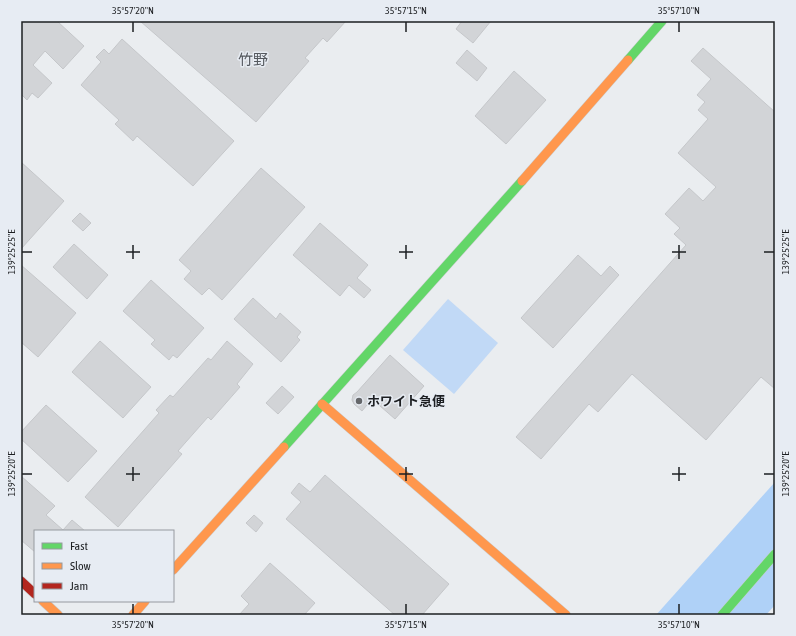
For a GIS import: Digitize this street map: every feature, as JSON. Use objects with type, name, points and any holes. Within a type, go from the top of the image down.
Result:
[{"type":"street","points":[[174,569],[560,138],[662,21]]},
{"type":"street","points":[[322,404],[566,615]]},
{"type":"street","points":[[722,615],[775,554]]},
{"type":"street","points":[[21,581],[34,593]]},
{"type":"street","points":[[44,602],[58,615]]},
{"type":"street","points":[[133,615],[144,602]]},
{"type":"shaded area","points":[[448,299],[498,343],[454,394],[403,350]]},
{"type":"shaded area","points":[[775,482],[775,605],[766,615],[656,615]]},
{"type":"building","points":[[21,21],[57,21],[84,46],[63,69],[45,51],[33,65],[52,83],[38,98],[32,93],[27,100],[21,94]]},
{"type":"building","points":[[140,21],[346,21],[327,42],[323,38],[305,58],[309,61],[256,122]]},
{"type":"building","points":[[462,21],[491,21],[473,43],[456,29]]},
{"type":"building","points":[[122,39],[234,141],[193,186],[137,136],[133,141],[115,124],[119,120],[81,85],[101,62],[96,57],[104,49],[109,54]]},
{"type":"building","points":[[703,48],[775,112],[775,389],[761,377],[706,440],[632,374],[598,412],[589,404],[541,459],[516,437],[686,245],[674,234],[680,228],[665,214],[689,188],[703,201],[716,187],[678,153],[708,119],[698,110],[705,102],[697,95],[711,79],[691,61]]},
{"type":"building","points":[[467,50],[487,68],[477,81],[456,63]]},
{"type":"building","points":[[514,71],[546,100],[506,144],[475,116]]},
{"type":"building","points":[[21,162],[64,201],[21,249]]},
{"type":"building","points":[[261,168],[305,207],[222,300],[209,288],[202,295],[184,279],[191,271],[179,260]]},
{"type":"building","points":[[80,213],[91,223],[83,231],[72,221]]},
{"type":"building","points":[[320,223],[368,265],[357,278],[371,290],[364,298],[349,285],[340,296],[293,255]]},
{"type":"building","points":[[74,244],[108,275],[87,299],[53,267]]},
{"type":"building","points":[[578,255],[601,276],[610,266],[619,275],[553,348],[521,318]]},
{"type":"building","points":[[21,265],[76,313],[38,357],[21,342]]},
{"type":"building","points":[[151,280],[204,328],[177,358],[173,355],[169,360],[151,344],[155,340],[123,311]]},
{"type":"building","points":[[253,298],[276,319],[280,313],[301,332],[297,337],[300,340],[281,362],[234,319]]},
{"type":"building","points":[[100,341],[151,387],[123,418],[72,372]]},
{"type":"building","points":[[227,341],[253,364],[237,384],[240,387],[211,420],[208,417],[178,451],[182,454],[118,527],[85,497],[159,413],[156,410],[170,395],[173,397],[208,358],[211,360]]},
{"type":"building","points":[[390,355],[424,386],[395,419],[372,399],[362,411],[354,404],[352,400],[353,395]]},
{"type":"building","points":[[282,386],[294,397],[278,414],[266,403]]},
{"type":"building","points":[[46,405],[97,451],[68,482],[21,439],[21,432]]},
{"type":"building","points":[[325,475],[449,584],[422,615],[395,615],[286,519],[301,502],[291,493],[299,483],[310,492]]},
{"type":"building","points":[[21,476],[55,506],[46,515],[63,530],[34,530],[34,551],[21,540]]},
{"type":"building","points":[[254,515],[263,523],[256,532],[246,523]]},
{"type":"building","points":[[72,520],[84,530],[63,530]]},
{"type":"building","points":[[270,563],[315,603],[304,615],[239,615],[249,604],[241,596]]},
{"type":"traffic: fast","points":[[628,60],[662,21]]},
{"type":"traffic: fast","points":[[284,447],[522,181]]},
{"type":"traffic: fast","points":[[722,615],[775,554]]},
{"type":"traffic: slow","points":[[522,181],[628,60]]},
{"type":"traffic: slow","points":[[322,404],[566,615]]},
{"type":"traffic: slow","points":[[174,569],[284,447]]},
{"type":"traffic: slow","points":[[44,602],[58,615]]},
{"type":"traffic: slow","points":[[133,615],[144,602]]},
{"type":"traffic: jam","points":[[21,581],[34,593]]},
{"type":"place","name":"ホワイト急便","points":[[359,401]]},
{"type":"district","name":"竹野","points":[[253,60]]}]
